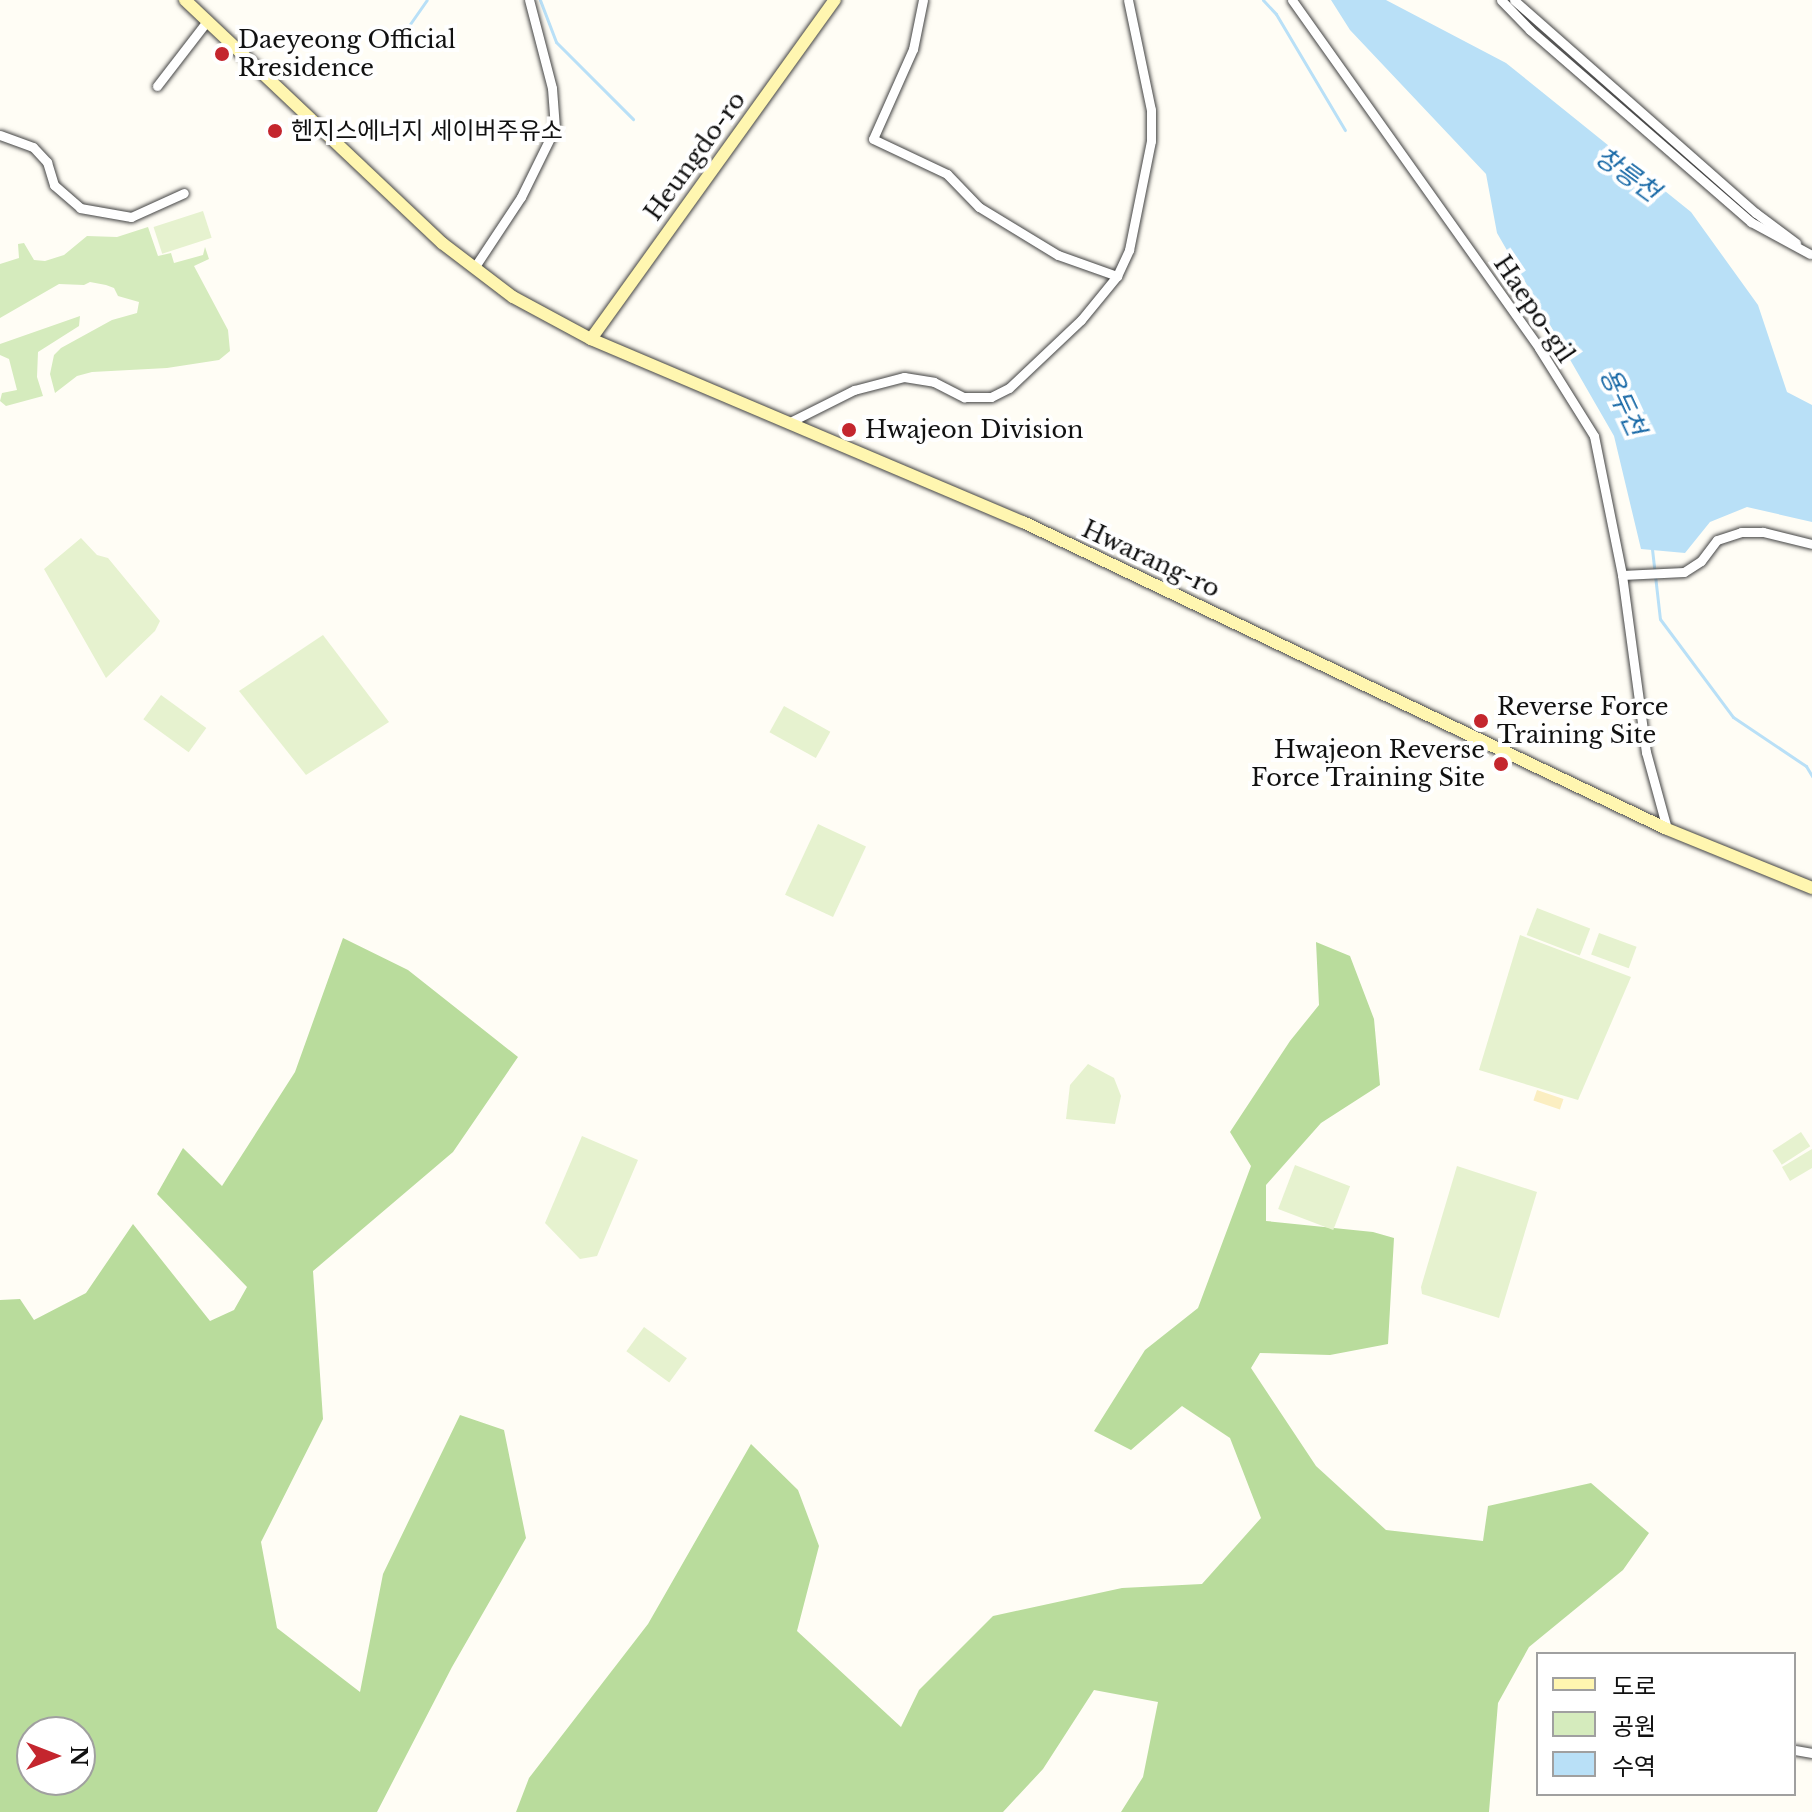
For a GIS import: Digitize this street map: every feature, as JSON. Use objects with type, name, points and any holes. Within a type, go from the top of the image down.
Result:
[{"type":"main road","name":"Hwarang-ro","points":[[185,0],[442,243],[513,297],[591,339],[1023,522],[1667,829],[1812,888]]},
{"type":"main road","name":"Heungdo-ro","points":[[591,339],[835,0]]},
{"type":"street","points":[[474,268],[521,197],[555,128],[552,88],[529,0]]},
{"type":"street","points":[[923,0],[913,49],[873,139],[947,174],[979,207],[1058,255],[1117,276]]},
{"type":"street","points":[[790,422],[854,390],[878,381],[904,377],[934,382],[964,397],[991,397],[1009,388],[1081,320],[1117,276],[1129,250],[1151,141],[1151,110],[1128,0]]},
{"type":"street","name":"Haepo-gil","points":[[1292,0],[1539,348],[1594,436],[1622,575],[1646,752],[1667,829]]},
{"type":"street","points":[[1501,0],[1530,30],[1751,222],[1811,255]]},
{"type":"street","points":[[1514,0],[1756,213],[1811,255]]},
{"type":"street","points":[[157,86],[207,21]]},
{"type":"street","points":[[0,135],[33,147],[47,162],[54,185],[80,208],[131,217],[184,193]]},
{"type":"street","points":[[1622,575],[1684,572],[1701,561],[1717,540],[1741,532],[1763,532],[1812,544]]},
{"type":"green space","points":[[203,211],[212,238],[162,254],[154,227]]},
{"type":"green space","points":[[148,227],[158,256],[171,253],[174,263],[203,255],[205,247],[209,259],[194,266],[228,330],[230,351],[219,360],[167,368],[92,372],[77,376],[55,393],[50,374],[54,355],[112,320],[137,313],[139,302],[118,296],[114,288],[106,285],[90,282],[84,285],[59,284],[0,318],[0,264],[19,258],[18,244],[24,243],[34,260],[45,261],[64,255],[87,236],[117,237]]},
{"type":"green space","points":[[80,316],[79,326],[38,352],[37,377],[43,396],[6,406],[0,401],[2,393],[17,390],[9,359],[0,355],[0,344]]},
{"type":"green space","points":[[81,538],[97,555],[108,558],[160,621],[155,631],[106,678],[44,569]]},
{"type":"green space","points":[[323,635],[389,722],[306,775],[239,691]]},
{"type":"green space","points":[[161,695],[206,728],[189,752],[143,719]]},
{"type":"green space","points":[[784,706],[830,732],[816,758],[769,732]]},
{"type":"green space","points":[[818,824],[866,846],[833,917],[785,895]]},
{"type":"green space","points":[[1537,908],[1590,928],[1580,956],[1527,935]]},
{"type":"green space","points":[[1599,933],[1637,947],[1629,968],[1591,955]]},
{"type":"green space","points":[[1520,935],[1631,977],[1578,1100],[1479,1070]]},
{"type":"green space","points":[[343,938],[408,970],[518,1057],[453,1152],[313,1271],[323,1419],[261,1542],[277,1628],[360,1692],[383,1574],[460,1415],[504,1430],[526,1538],[452,1667],[377,1812],[0,1812],[0,1300],[20,1299],[34,1320],[86,1293],[133,1224],[210,1321],[234,1310],[247,1287],[157,1194],[183,1148],[222,1186],[295,1072]]},
{"type":"green space","points":[[1316,942],[1350,956],[1374,1019],[1380,1085],[1321,1123],[1266,1185],[1266,1221],[1373,1232],[1394,1238],[1388,1344],[1330,1355],[1260,1353],[1251,1368],[1316,1466],[1386,1530],[1483,1541],[1488,1506],[1591,1483],[1649,1533],[1623,1570],[1529,1647],[1498,1703],[1489,1812],[1121,1812],[1143,1777],[1158,1702],[1094,1690],[1043,1769],[1003,1812],[516,1812],[529,1778],[648,1624],[751,1444],[798,1490],[819,1546],[797,1631],[901,1727],[919,1690],[993,1616],[1122,1588],[1202,1584],[1261,1518],[1230,1438],[1182,1406],[1131,1450],[1094,1431],[1145,1350],[1198,1308],[1251,1166],[1230,1132],[1290,1041],[1319,1005]]},
{"type":"green space","points":[[1088,1064],[1114,1078],[1121,1096],[1115,1124],[1066,1119],[1070,1085]]},
{"type":"green space","points":[[1801,1132],[1810,1146],[1782,1165],[1772,1151]]},
{"type":"green space","points":[[582,1136],[638,1160],[597,1256],[580,1259],[545,1223]]},
{"type":"green space","points":[[1812,1149],[1812,1168],[1790,1181],[1782,1167]]},
{"type":"green space","points":[[1295,1165],[1350,1186],[1333,1230],[1278,1209]]},
{"type":"green space","points":[[1457,1166],[1537,1192],[1499,1318],[1422,1294],[1421,1287]]},
{"type":"green space","points":[[644,1327],[687,1358],[669,1382],[626,1351]]},
{"type":"sand","points":[[1537,1090],[1563,1099],[1560,1110],[1533,1100]]},
{"type":"water","name":"창릉천","points":[[1331,0],[1386,0],[1506,63],[1691,212],[1758,305],[1787,392],[1812,405],[1812,522],[1747,507],[1710,522],[1685,553],[1641,549],[1614,436],[1497,233],[1486,174],[1350,30]]},
{"type":"waterway","points":[[410,24],[427,0]]},
{"type":"waterway","points":[[540,0],[556,42],[633,119]]},
{"type":"waterway","points":[[1263,0],[1276,14],[1345,130]]},
{"type":"waterway","name":"용두천","points":[[1652,549],[1660,619],[1733,717],[1806,766],[1812,776]]},
{"type":"place","name":"Daeyeong Official Rresidence","points":[[222,54]]},
{"type":"place","name":"헨지스에너지 세이버주유소","points":[[275,131]]},
{"type":"place","name":"Hwajeon Division","points":[[849,430]]},
{"type":"place","name":"Reverse Force Training Site","points":[[1481,721]]},
{"type":"place","name":"Hwajeon Reverse Force Training Site","points":[[1501,764]]}]
